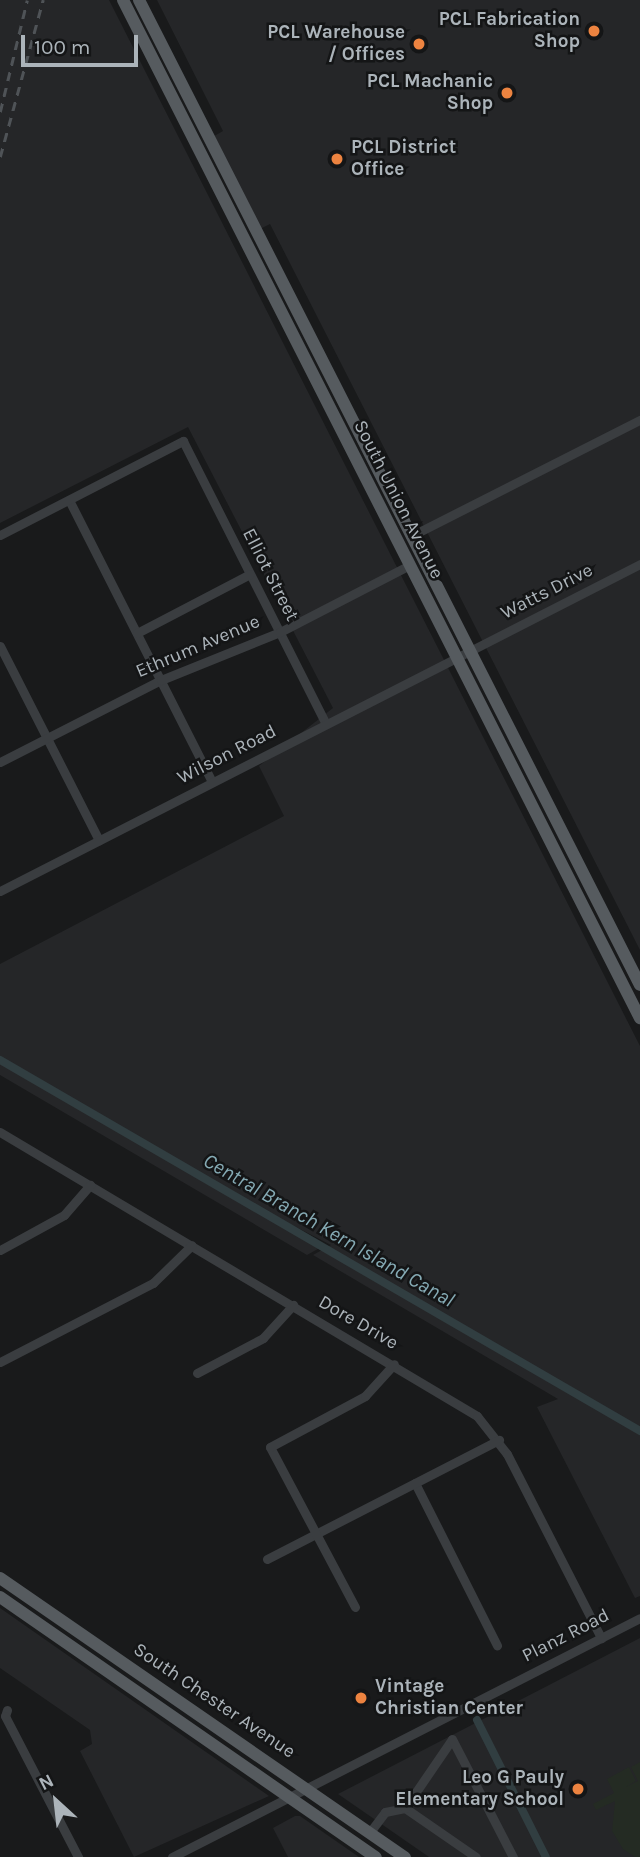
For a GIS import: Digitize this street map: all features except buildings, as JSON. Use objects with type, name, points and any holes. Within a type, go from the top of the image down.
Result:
[{"type":"main road","name":"South Union Avenue","points":[[123,0],[639,1014]]},
{"type":"main road","points":[[131,0],[138,13],[145,13]]},
{"type":"main road","name":"South Union Avenue","points":[[139,0],[640,985]]},
{"type":"main road","points":[[140,33],[154,46],[176,85],[189,98]]},
{"type":"main road","points":[[183,118],[191,120],[214,166],[229,177]]},
{"type":"main road","points":[[226,202],[235,206],[263,245]]},
{"type":"main road","points":[[259,265],[268,271],[291,316],[300,317]]},
{"type":"main road","points":[[290,328],[299,332],[326,385],[338,392]]},
{"type":"main road","points":[[565,871],[578,865]]},
{"type":"main road","name":"South Chester Avenue","points":[[0,1578],[310,1788],[405,1857]]},
{"type":"main road","name":"South Chester Avenue","points":[[0,1597],[376,1857]]},
{"type":"street","points":[[411,536],[640,420]]},
{"type":"street","name":"Elliot Street","points":[[69,500],[183,442],[326,724]]},
{"type":"street","points":[[0,535],[69,500],[212,782]]},
{"type":"street","name":"Watts Drive","points":[[469,651],[640,564]]},
{"type":"street","name":"Ethrum Avenue","points":[[0,762],[160,680],[280,632],[410,565]]},
{"type":"street","points":[[137,633],[250,574]]},
{"type":"street","points":[[0,646],[99,840]]},
{"type":"street","name":"Wilson Road","points":[[0,891],[469,651]]},
{"type":"street","name":"Dore Drive","points":[[0,1132],[464,1405],[499,1440],[601,1638]]},
{"type":"street","points":[[0,1250],[64,1215],[90,1185]]},
{"type":"street","points":[[0,1362],[153,1283],[175,1266],[192,1245]]},
{"type":"street","points":[[197,1373],[263,1338],[293,1305]]},
{"type":"street","points":[[355,1607],[341,1574],[315,1535],[270,1447],[365,1396],[394,1364]]},
{"type":"street","points":[[267,1559],[499,1440]]},
{"type":"street","points":[[415,1483],[497,1645]]},
{"type":"street","name":"Planz Road","points":[[172,1857],[640,1618]]},
{"type":"street","points":[[7,1710],[5,1716],[78,1857]]},
{"type":"street","points":[[370,1832],[385,1812],[405,1808],[452,1739],[513,1857]]},
{"type":"street","points":[[405,1808],[475,1857]]},
{"type":"shaded area","points":[[0,0],[109,0],[640,1046],[640,1596],[635,1598],[537,1407],[558,1399],[313,1255],[331,1245],[292,1225],[325,1245],[307,1255],[0,1075],[0,964],[284,816],[259,766],[333,708],[188,427],[0,523]]},
{"type":"shaded area","points":[[157,0],[640,0],[640,950],[270,224],[256,231],[209,139],[223,131]]},
{"type":"shaded area","points":[[0,1608],[269,1796],[134,1857],[80,1751],[92,1744],[90,1730],[0,1668]]},
{"type":"shaded area","points":[[640,1638],[640,1857],[429,1857],[338,1794]]},
{"type":"shaded area","points":[[640,1762],[640,1857],[635,1857],[623,1849],[612,1831],[615,1801],[596,1810],[593,1804],[614,1793],[607,1779],[629,1767],[636,1781],[626,1787],[638,1781],[631,1767]]},
{"type":"shaded area","points":[[300,1816],[359,1857],[288,1857],[273,1828]]},
{"type":"waterway","name":"Central Branch Kern Island Canal","points":[[0,1060],[640,1431]]},
{"type":"waterway","points":[[477,1720],[546,1857]]},
{"type":"railway","points":[[0,112],[27,0]]},
{"type":"railway","points":[[0,157],[43,0]]},
{"type":"place","name":"PCL Fabrication Shop","points":[[594,31]]},
{"type":"place","name":"PCL Warehouse / Offices","points":[[419,44]]},
{"type":"place","name":"PCL Machanic Shop","points":[[507,93]]},
{"type":"place","name":"PCL District Office","points":[[337,159]]},
{"type":"place","name":"Vintage Christian Center","points":[[361,1698]]},
{"type":"place","name":"Leo G Pauly Elementary School","points":[[578,1789]]}]
